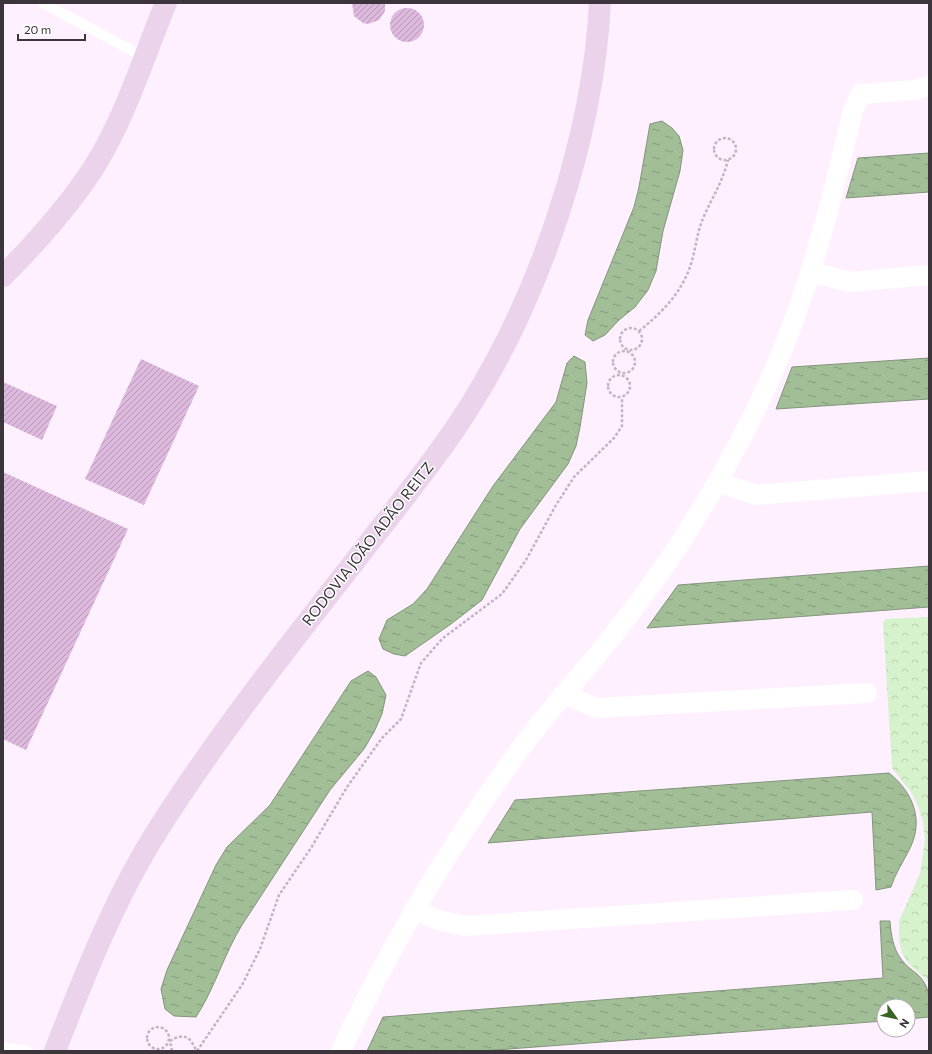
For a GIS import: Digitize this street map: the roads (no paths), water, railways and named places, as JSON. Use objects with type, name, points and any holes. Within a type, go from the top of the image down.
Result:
[{"type":"main road","points":[[3,276],[47,229],[96,164],[112,133],[166,3]]},
{"type":"main road","name":"RODOVIA JOÃO ADÃO REITZ","points":[[55,1051],[104,932],[131,877],[158,829],[231,722],[437,455],[489,374],[517,318],[538,270],[560,209],[589,94],[600,3]]},
{"type":"street","points":[[341,1051],[383,965],[414,910],[483,800],[563,694],[607,643],[647,591],[683,538],[717,482],[748,424],[776,365],[797,312],[811,272],[854,110],[861,94],[915,90],[929,86]]},
{"type":"street","points":[[811,272],[849,282],[929,275]]},
{"type":"street","points":[[717,482],[756,495],[929,481]]},
{"type":"street","points":[[563,694],[597,708],[867,693]]},
{"type":"street","points":[[414,910],[438,920],[465,926],[853,900]]},
{"type":"lane","points":[[43,3],[144,57]]},
{"type":"lane","points":[[3,1047],[27,1051]]},
{"type":"water","points":[[662,121],[672,128],[679,136],[683,150],[680,171],[663,231],[656,271],[648,290],[635,307],[619,320],[605,335],[593,341],[585,335],[588,320],[634,207],[650,124]]},
{"type":"water","points":[[929,153],[929,192],[846,198],[858,158]]},
{"type":"water","points":[[574,356],[585,362],[587,383],[576,446],[568,464],[520,529],[482,600],[405,656],[394,654],[383,649],[379,639],[387,620],[413,604],[427,589],[493,486],[556,402],[567,363]]},
{"type":"water","points":[[929,358],[929,399],[776,409],[792,367]]},
{"type":"water","points":[[929,566],[929,607],[647,628],[678,585]]},
{"type":"water","points":[[368,671],[376,677],[386,695],[382,714],[374,732],[364,749],[330,790],[242,925],[203,1006],[196,1017],[174,1016],[165,1009],[161,989],[167,970],[216,865],[227,847],[270,805],[351,681]]},
{"type":"water","points":[[889,773],[898,781],[910,799],[916,819],[916,830],[913,841],[891,887],[876,890],[872,812],[488,843],[515,800]]},
{"type":"water","points":[[880,921],[890,921],[893,941],[898,955],[905,964],[925,983],[930,1000],[929,1017],[916,1018],[916,998],[876,998],[876,1022],[482,1051],[367,1051],[383,1017],[883,978]]}]
